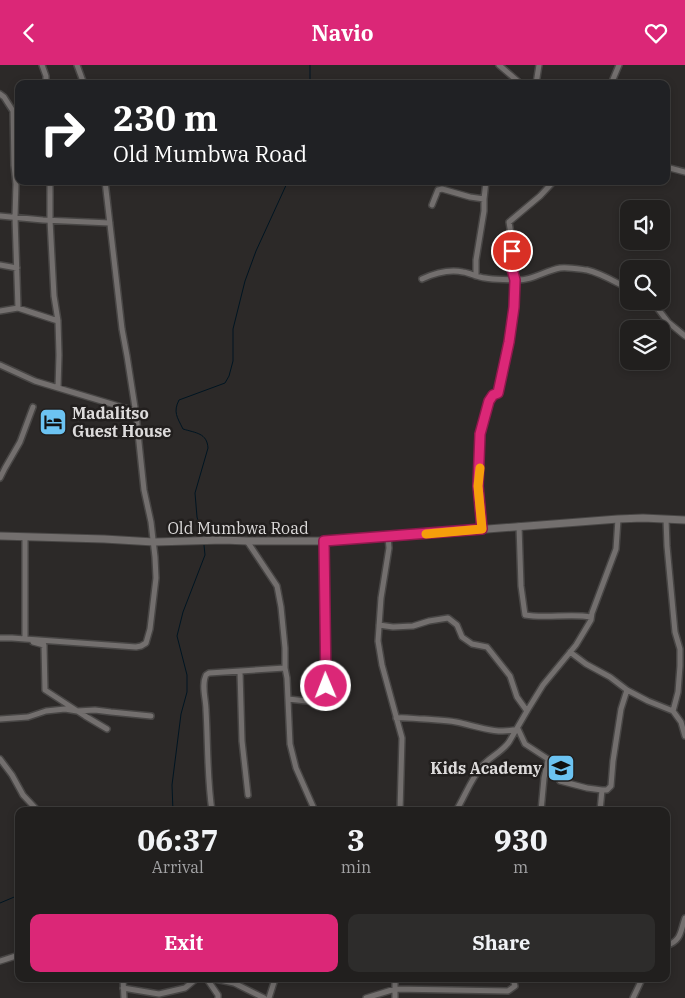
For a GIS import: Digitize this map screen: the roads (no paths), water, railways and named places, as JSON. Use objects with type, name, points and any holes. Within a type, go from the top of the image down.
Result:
[{"type":"main road","name":"Old Mumbwa Road","points":[[0,536],[154,541],[324,541],[618,519],[685,520]]},
{"type":"street","points":[[42,65],[46,80]]},
{"type":"street","points":[[77,65],[83,80]]},
{"type":"street","points":[[499,65],[516,80]]},
{"type":"street","points":[[537,80],[540,65]]},
{"type":"street","points":[[613,80],[619,65]]},
{"type":"street","points":[[0,94],[13,111],[15,127]]},
{"type":"street","points":[[15,150],[15,174]]},
{"type":"street","points":[[670,168],[685,172]]},
{"type":"street","points":[[16,185],[18,308]]},
{"type":"street","points":[[50,185],[54,296],[58,321],[58,389]]},
{"type":"street","points":[[0,638],[12,637],[136,647],[146,643],[150,629],[156,578],[154,541],[144,489],[135,411],[122,329],[105,185]]},
{"type":"street","points":[[476,276],[477,252],[484,211],[486,185]]},
{"type":"street","points":[[482,529],[478,486],[480,434],[489,401],[493,395],[498,393],[514,307],[515,280],[511,265],[513,246],[509,222],[550,185]]},
{"type":"street","points":[[432,205],[438,190],[442,189],[484,199]]},
{"type":"street","points":[[0,216],[110,223]]},
{"type":"street","points":[[0,265],[17,268]]},
{"type":"street","points":[[422,279],[433,273],[450,271],[484,278],[515,280],[532,278],[562,268],[594,272],[620,285]]},
{"type":"street","points":[[0,311],[18,308],[58,321]]},
{"type":"street","points":[[659,310],[668,322],[685,336]]},
{"type":"street","points":[[0,365],[58,389],[135,411]]},
{"type":"street","points":[[0,478],[20,442],[33,407]]},
{"type":"street","points":[[458,807],[477,772],[488,760],[506,747],[548,678],[570,652],[588,625],[616,549],[618,519]]},
{"type":"street","points":[[666,519],[675,632],[680,649],[674,711]]},
{"type":"street","points":[[519,526],[520,586],[525,615],[580,615],[591,617]]},
{"type":"street","points":[[25,537],[25,639]]},
{"type":"street","points":[[388,537],[378,641],[382,665],[402,738],[400,807]]},
{"type":"street","points":[[247,541],[277,586],[281,607],[289,732],[293,756],[314,807]]},
{"type":"street","points":[[288,699],[319,701],[324,695],[326,686],[324,541]]},
{"type":"street","points":[[379,625],[393,627],[413,626],[448,618],[456,625],[462,637],[472,644],[487,647],[492,652],[510,677],[518,697],[527,711]]},
{"type":"street","points":[[25,639],[44,645],[45,690],[106,729]]},
{"type":"street","points":[[570,652],[627,690],[674,711],[683,723],[685,737]]},
{"type":"street","points":[[212,807],[208,773],[204,682],[206,675],[209,673],[285,668]]},
{"type":"street","points":[[240,672],[242,741],[248,795]]},
{"type":"street","points":[[678,683],[685,676]]},
{"type":"street","points":[[518,729],[525,744],[548,759],[560,781],[587,788],[607,790],[611,787],[621,709],[627,690]]},
{"type":"street","points":[[0,719],[28,717],[46,711],[65,709],[151,716]]},
{"type":"street","points":[[396,718],[445,720],[486,730],[510,731],[518,729]]},
{"type":"street","points":[[0,759],[23,795],[34,807]]},
{"type":"street","points":[[541,807],[548,759]]},
{"type":"street","points":[[600,807],[602,790]]},
{"type":"street","points":[[670,944],[677,941],[685,918]]},
{"type":"street","points":[[0,961],[15,956]]},
{"type":"street","points":[[123,982],[124,998]]},
{"type":"street","points":[[123,988],[159,994],[185,988],[192,982]]},
{"type":"street","points":[[209,982],[218,998]]},
{"type":"street","points":[[229,982],[264,998]]},
{"type":"street","points":[[269,998],[273,982]]},
{"type":"street","points":[[395,982],[395,998]]},
{"type":"street","points":[[366,998],[395,989],[508,991],[514,986],[513,982]]},
{"type":"street","points":[[633,998],[641,982]]},
{"type":"waterway","points":[[310,65],[310,80]]},
{"type":"waterway","points":[[203,538],[197,517],[195,493],[208,448],[207,443],[206,439],[200,434],[183,429],[176,408],[179,400],[225,383],[229,376],[233,361],[233,329],[245,281],[256,251],[286,185]]},
{"type":"waterway","points":[[173,807],[172,785],[181,714],[187,692],[187,675],[177,636],[183,612],[205,555],[204,545]]},
{"type":"waterway","points":[[0,903],[15,897]]},
{"type":"place","name":"Madalitso Guest House","points":[[53,422]]},
{"type":"place","name":"Kids Academy","points":[[561,768]]}]
